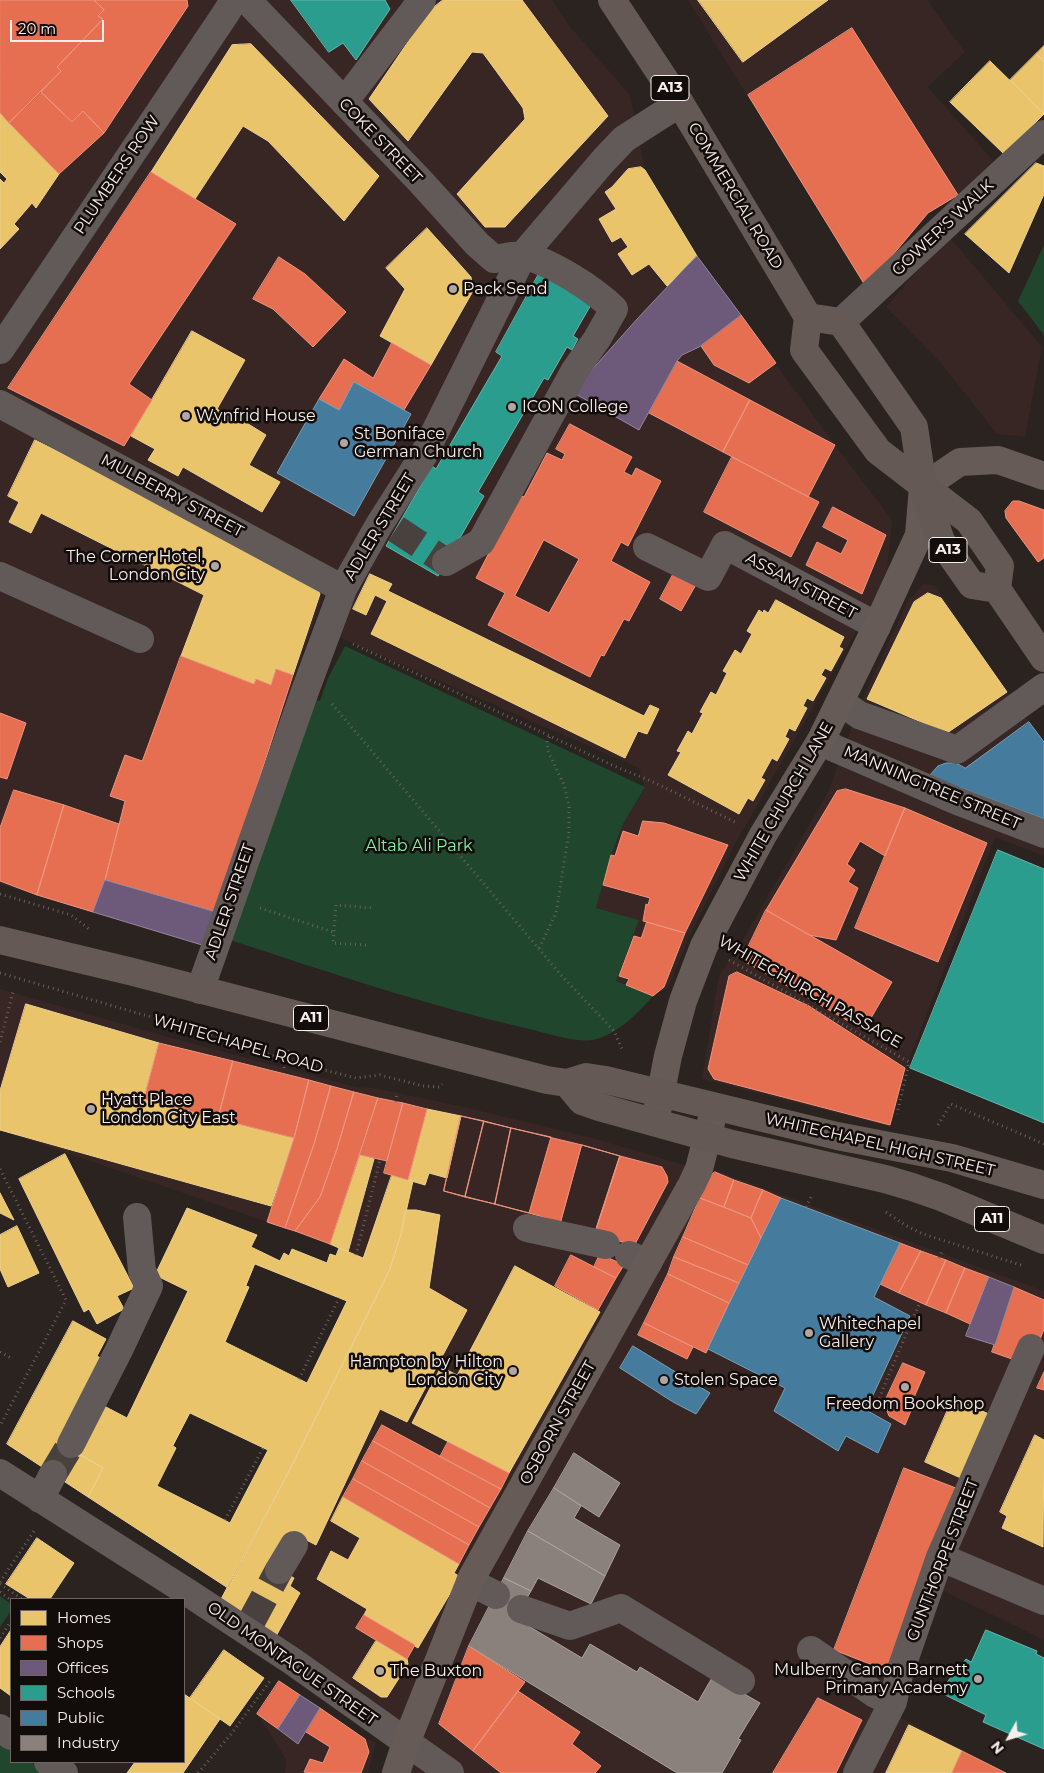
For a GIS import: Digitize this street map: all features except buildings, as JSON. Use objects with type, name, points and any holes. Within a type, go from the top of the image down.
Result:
[{"type":"highway","name":"COMMERCIAL ROAD","points":[[612,0],[680,103],[808,317]]},
{"type":"highway","points":[[808,317],[841,322],[914,428],[923,486]]},
{"type":"highway","name":"A13","points":[[808,317],[804,350],[878,452],[969,521],[1000,566],[997,589],[1044,658]]},
{"type":"highway","name":"A11","points":[[0,940],[26,948],[115,967],[467,1059],[567,1083],[586,1077],[606,1080],[715,1107]]},
{"type":"highway","name":"A11","points":[[567,1083],[582,1101],[708,1137]]},
{"type":"highway","name":"WHITECHAPEL HIGH STREET","points":[[715,1107],[837,1136],[952,1158],[1044,1185]]},
{"type":"highway","name":"WHITECHAPEL HIGH STREET","points":[[708,1137],[782,1157],[912,1187],[941,1197],[1044,1240]]},
{"type":"main road","points":[[923,486],[960,462],[998,460],[1044,476]]},
{"type":"main road","name":"WHITE CHURCH LANE","points":[[655,1122],[668,1056],[683,1001],[704,946],[763,835],[821,740],[841,702],[919,535],[923,486]]},
{"type":"main road","name":"OSBORN STREET","points":[[396,1773],[406,1743],[470,1582],[627,1254],[692,1184],[708,1137],[715,1107]]},
{"type":"street","name":"PLUMBERS ROW","points":[[0,350],[234,0]]},
{"type":"street","name":"COKE STREET","points":[[247,0],[421,182],[477,244],[494,259],[523,255]]},
{"type":"street","points":[[344,102],[422,0]]},
{"type":"street","name":"ADLER STREET","points":[[200,990],[305,690],[343,589],[379,525],[423,456],[523,255],[624,139],[680,103]]},
{"type":"street","name":"GOWER'S WALK","points":[[841,322],[1044,134]]},
{"type":"street","points":[[446,562],[481,542],[575,370],[597,339],[614,309],[599,294],[544,262],[523,255]]},
{"type":"street","name":"MULBERRY STREET","points":[[0,404],[343,589]]},
{"type":"street","points":[[396,499],[396,529]]},
{"type":"street","name":"ASSAM STREET","points":[[647,547],[708,577],[725,545],[877,626]]},
{"type":"street","points":[[0,576],[140,639]]},
{"type":"street","points":[[841,702],[859,715],[957,750],[1044,687]]},
{"type":"street","name":"MANNINGTREE STREET","points":[[821,740],[957,801],[1044,834]]},
{"type":"street","points":[[71,1444],[149,1286],[142,1271],[138,1217]]},
{"type":"street","points":[[527,1228],[627,1254]]},
{"type":"street","name":"GUNTHORPE STREET","points":[[857,1773],[893,1702],[899,1675],[940,1557],[1030,1348]]},
{"type":"street","name":"OLD MONTAGUE STREET","points":[[0,1473],[249,1627],[286,1658],[450,1773]]},
{"type":"street","points":[[40,1499],[53,1474]]},
{"type":"street","points":[[279,1570],[294,1545]]},
{"type":"street","points":[[940,1557],[1044,1601]]},
{"type":"street","points":[[470,1582],[496,1595]]},
{"type":"street","points":[[521,1609],[570,1626],[621,1608],[741,1680]]},
{"type":"street","points":[[811,1650],[876,1694],[893,1702]]},
{"type":"street","points":[[49,1763],[64,1773]]},
{"type":"path","points":[[327,632],[614,766],[651,781],[763,835]]},
{"type":"path","points":[[305,690],[328,699],[560,975],[614,1031],[622,1049]]},
{"type":"path","points":[[539,948],[556,913],[570,830],[569,807],[564,785],[548,751],[547,741],[550,736]]},
{"type":"path","points":[[0,894],[71,915],[94,933]]},
{"type":"path","points":[[231,898],[333,932]]},
{"type":"path","points":[[366,945],[333,944],[336,905],[373,908]]},
{"type":"path","name":"WHITECHURCH PASSAGE","points":[[704,946],[909,1062],[895,1114],[905,1118]]},
{"type":"path","name":"WHITECHAPEL ROAD","points":[[0,974],[224,1038],[286,1060],[356,1078],[380,1075],[423,1086],[440,1087],[467,1059]]},
{"type":"path","points":[[0,1042],[13,992]]},
{"type":"path","points":[[287,1056],[288,1050]]},
{"type":"path","points":[[396,1102],[397,1093]]},
{"type":"path","points":[[934,1132],[951,1104],[1044,1144]]},
{"type":"path","points":[[356,1255],[380,1160]]},
{"type":"path","points":[[0,1169],[66,1300],[0,1426]]},
{"type":"path","points":[[806,1207],[811,1197]]},
{"type":"path","points":[[885,1212],[923,1234],[1028,1266]]},
{"type":"path","points":[[939,1258],[942,1251]]},
{"type":"path","points":[[299,1379],[339,1298]]},
{"type":"path","points":[[879,1398],[920,1302]]},
{"type":"path","points":[[0,1352],[14,1359]]},
{"type":"path","points":[[224,1520],[263,1448]]},
{"type":"path","points":[[21,1598],[0,1583],[32,1535]]},
{"type":"path","points":[[0,1638],[10,1623]]},
{"type":"path","points":[[198,1773],[232,1733],[286,1658]]},
{"type":"shaded area","points":[[0,0],[552,0],[572,29],[630,95],[645,170],[697,256],[892,520],[886,579],[734,846],[690,935],[668,988],[653,996],[616,981],[639,920],[596,908],[611,855],[623,824],[645,788],[639,768],[327,632],[344,588],[0,405]]},
{"type":"shaded area","points":[[688,0],[927,0],[965,52],[928,87],[1002,171],[928,213],[866,287]]},
{"type":"shaded area","points":[[948,235],[1042,347],[1025,437],[997,434],[940,362],[886,307]]},
{"type":"shaded area","points":[[0,417],[316,580],[322,599],[203,946],[0,884]]},
{"type":"shaded area","points":[[923,584],[936,586],[1007,692],[1044,742],[1044,856],[995,837],[906,1068],[891,1127],[702,1079],[719,975],[737,950],[828,792],[863,697],[908,601]]},
{"type":"shaded area","points":[[0,989],[161,1035],[356,1087],[374,1088],[460,1106],[592,1138],[699,1169],[712,1169],[1044,1291],[1044,1640],[941,1590],[900,1717],[1006,1773],[401,1773],[406,1743],[292,1661],[228,1588],[401,1234],[413,1182],[392,1175],[363,1258],[285,1228],[0,1130]]},
{"type":"shaded area","points":[[279,1681],[365,1739],[376,1742],[368,1773],[285,1773],[286,1759],[257,1714]]},
{"type":"green space","points":[[1044,245],[1044,335],[1018,301]]},
{"type":"green space","name":"Altab Ali Park","points":[[345,646],[645,787],[623,824],[611,855],[596,908],[639,920],[616,981],[653,996],[633,1017],[618,1029],[592,1040],[584,1041],[558,1037],[414,998],[230,940],[314,700],[320,701],[328,678]]},
{"type":"green space","points":[[0,1596],[10,1603],[10,1612],[0,1627]]},
{"type":"green space","points":[[0,1738],[10,1746],[10,1763],[32,1763],[45,1773],[0,1773]]},
{"type":"tunnel","points":[[396,529],[446,562]]},
{"type":"tunnel","points":[[53,1474],[71,1444]]},
{"type":"tunnel","points":[[251,1622],[279,1570]]},
{"type":"place","name":"Pack Send","points":[[453,289]]},
{"type":"place","name":"ICON College","points":[[512,407]]},
{"type":"place","name":"Wynfrid House","points":[[186,416]]},
{"type":"place","name":"St Boniface German Church","points":[[344,443]]},
{"type":"place","name":"The Corner Hotel, London City","points":[[215,566]]},
{"type":"place","name":"Hyatt Place London City East","points":[[91,1109]]},
{"type":"place","name":"Whitechapel Gallery","points":[[809,1333]]},
{"type":"place","name":"Hampton by Hilton London City","points":[[513,1371]]},
{"type":"place","name":"Stolen Space","points":[[664,1380]]},
{"type":"place","name":"Freedom Bookshop","points":[[905,1387]]},
{"type":"place","name":"The Buxton","points":[[380,1671]]},
{"type":"place","name":"Mulberry Canon Barnett Primary Academy","points":[[978,1679]]}]
